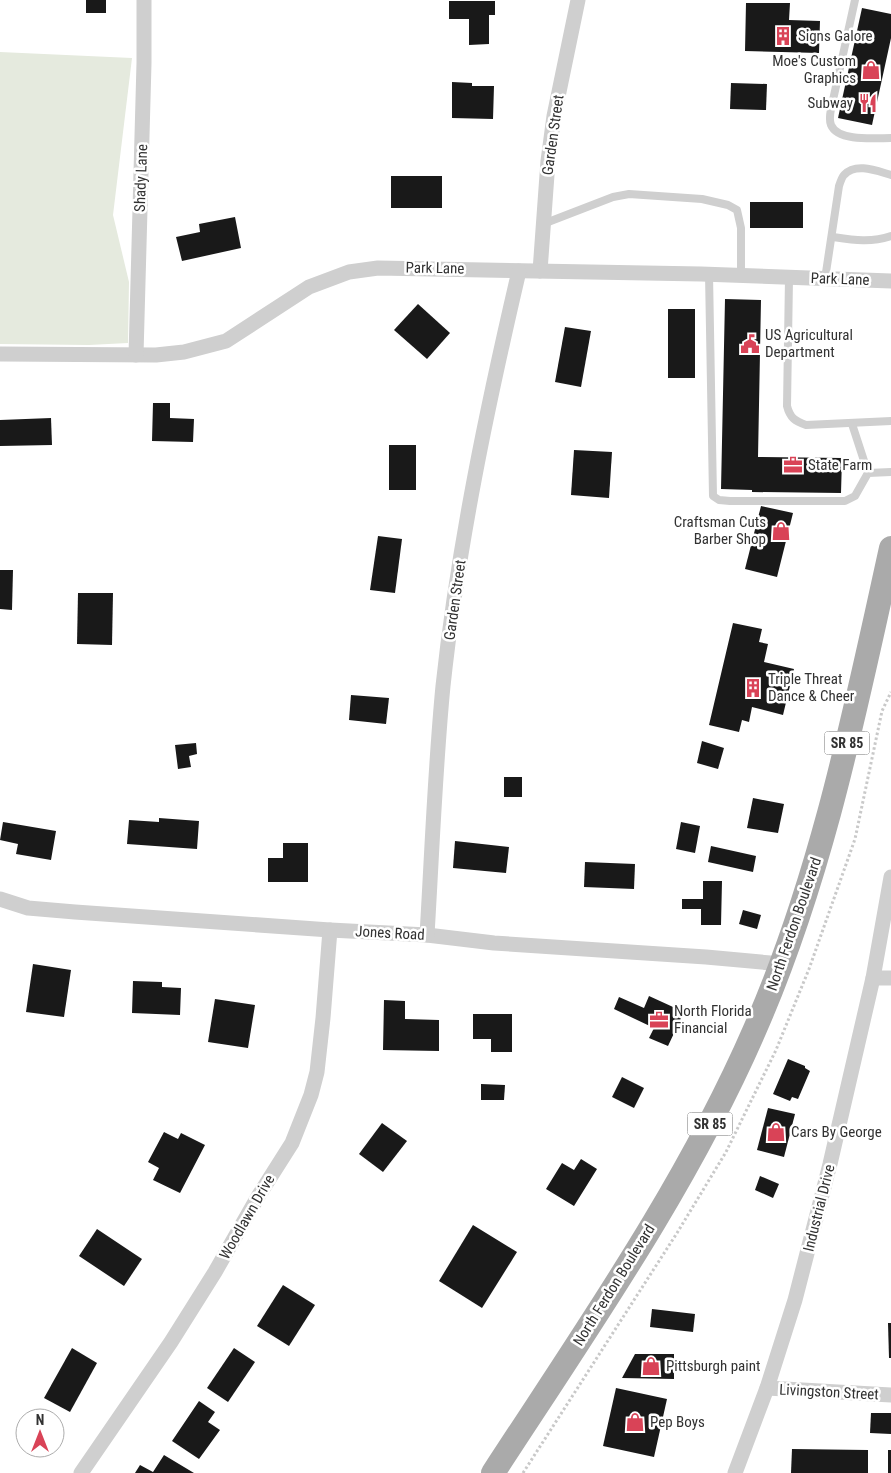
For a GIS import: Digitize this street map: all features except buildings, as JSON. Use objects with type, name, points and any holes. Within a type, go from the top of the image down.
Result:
[{"type":"main road","name":"North Ferdon Boulevard","points":[[493,1473],[652,1225],[704,1136],[755,1030],[799,916],[828,819],[891,548]]},
{"type":"street","name":"Shady Lane","points":[[136,355],[144,0]]},
{"type":"street","name":"Garden Street","points":[[540,271],[548,161],[554,116],[578,0]]},
{"type":"street","name":"Park Lane","points":[[0,354],[156,355],[184,352],[226,341],[289,298],[309,287],[349,272],[378,268],[709,274],[891,281]]},
{"type":"street","name":"Garden Street","points":[[427,935],[434,800],[444,686],[455,596],[474,480],[519,271]]},
{"type":"street","name":"Industrial Drive","points":[[735,1473],[767,1388],[798,1291],[873,978],[891,877]]},
{"type":"street","name":"Jones Road","points":[[0,899],[28,908],[330,930],[427,935],[494,943],[782,964]]},
{"type":"street","name":"Woodlawn Drive","points":[[82,1473],[176,1334],[292,1143],[311,1094],[317,1072],[330,930]]},
{"type":"street","points":[[873,978],[891,978]]},
{"type":"street","name":"Livingston Street","points":[[767,1388],[891,1395]]},
{"type":"lane","points":[[855,0],[831,109],[831,126],[837,133],[846,137],[891,138]]},
{"type":"lane","points":[[825,279],[839,186],[844,174],[866,168],[891,175]]},
{"type":"lane","points":[[543,224],[613,197],[629,194],[702,199],[728,205],[737,210],[741,228],[741,276]]},
{"type":"lane","points":[[832,237],[862,241],[880,240],[891,236]]},
{"type":"lane","points":[[709,274],[713,496],[719,500],[730,501],[844,501],[855,496],[868,473],[852,424]]},
{"type":"lane","points":[[789,278],[787,406],[789,415],[806,426],[891,421]]},
{"type":"lane","points":[[868,473],[891,472]]},
{"type":"path","points":[[832,907],[854,839],[882,710],[891,692]]},
{"type":"shaded area","points":[[0,52],[132,58],[113,215],[129,282],[128,343],[89,345],[0,344]]},
{"type":"place","name":"Signs Galore","points":[[783,36]]},
{"type":"place","name":"Moe's Custom Graphics","points":[[871,70]]},
{"type":"place","name":"Subway","points":[[868,103]]},
{"type":"place","name":"US Agricultural Department","points":[[750,344]]},
{"type":"place","name":"State Farm","points":[[793,465]]},
{"type":"place","name":"Craftsman Cuts Barber Shop","points":[[781,531]]},
{"type":"place","name":"Triple Threat Dance & Cheer","points":[[753,688]]},
{"type":"place","name":"North Florida Financial","points":[[659,1020]]},
{"type":"place","name":"Cars By George","points":[[776,1132]]},
{"type":"place","name":"Pittsburgh paint","points":[[651,1366]]},
{"type":"place","name":"Pep Boys","points":[[635,1422]]}]
